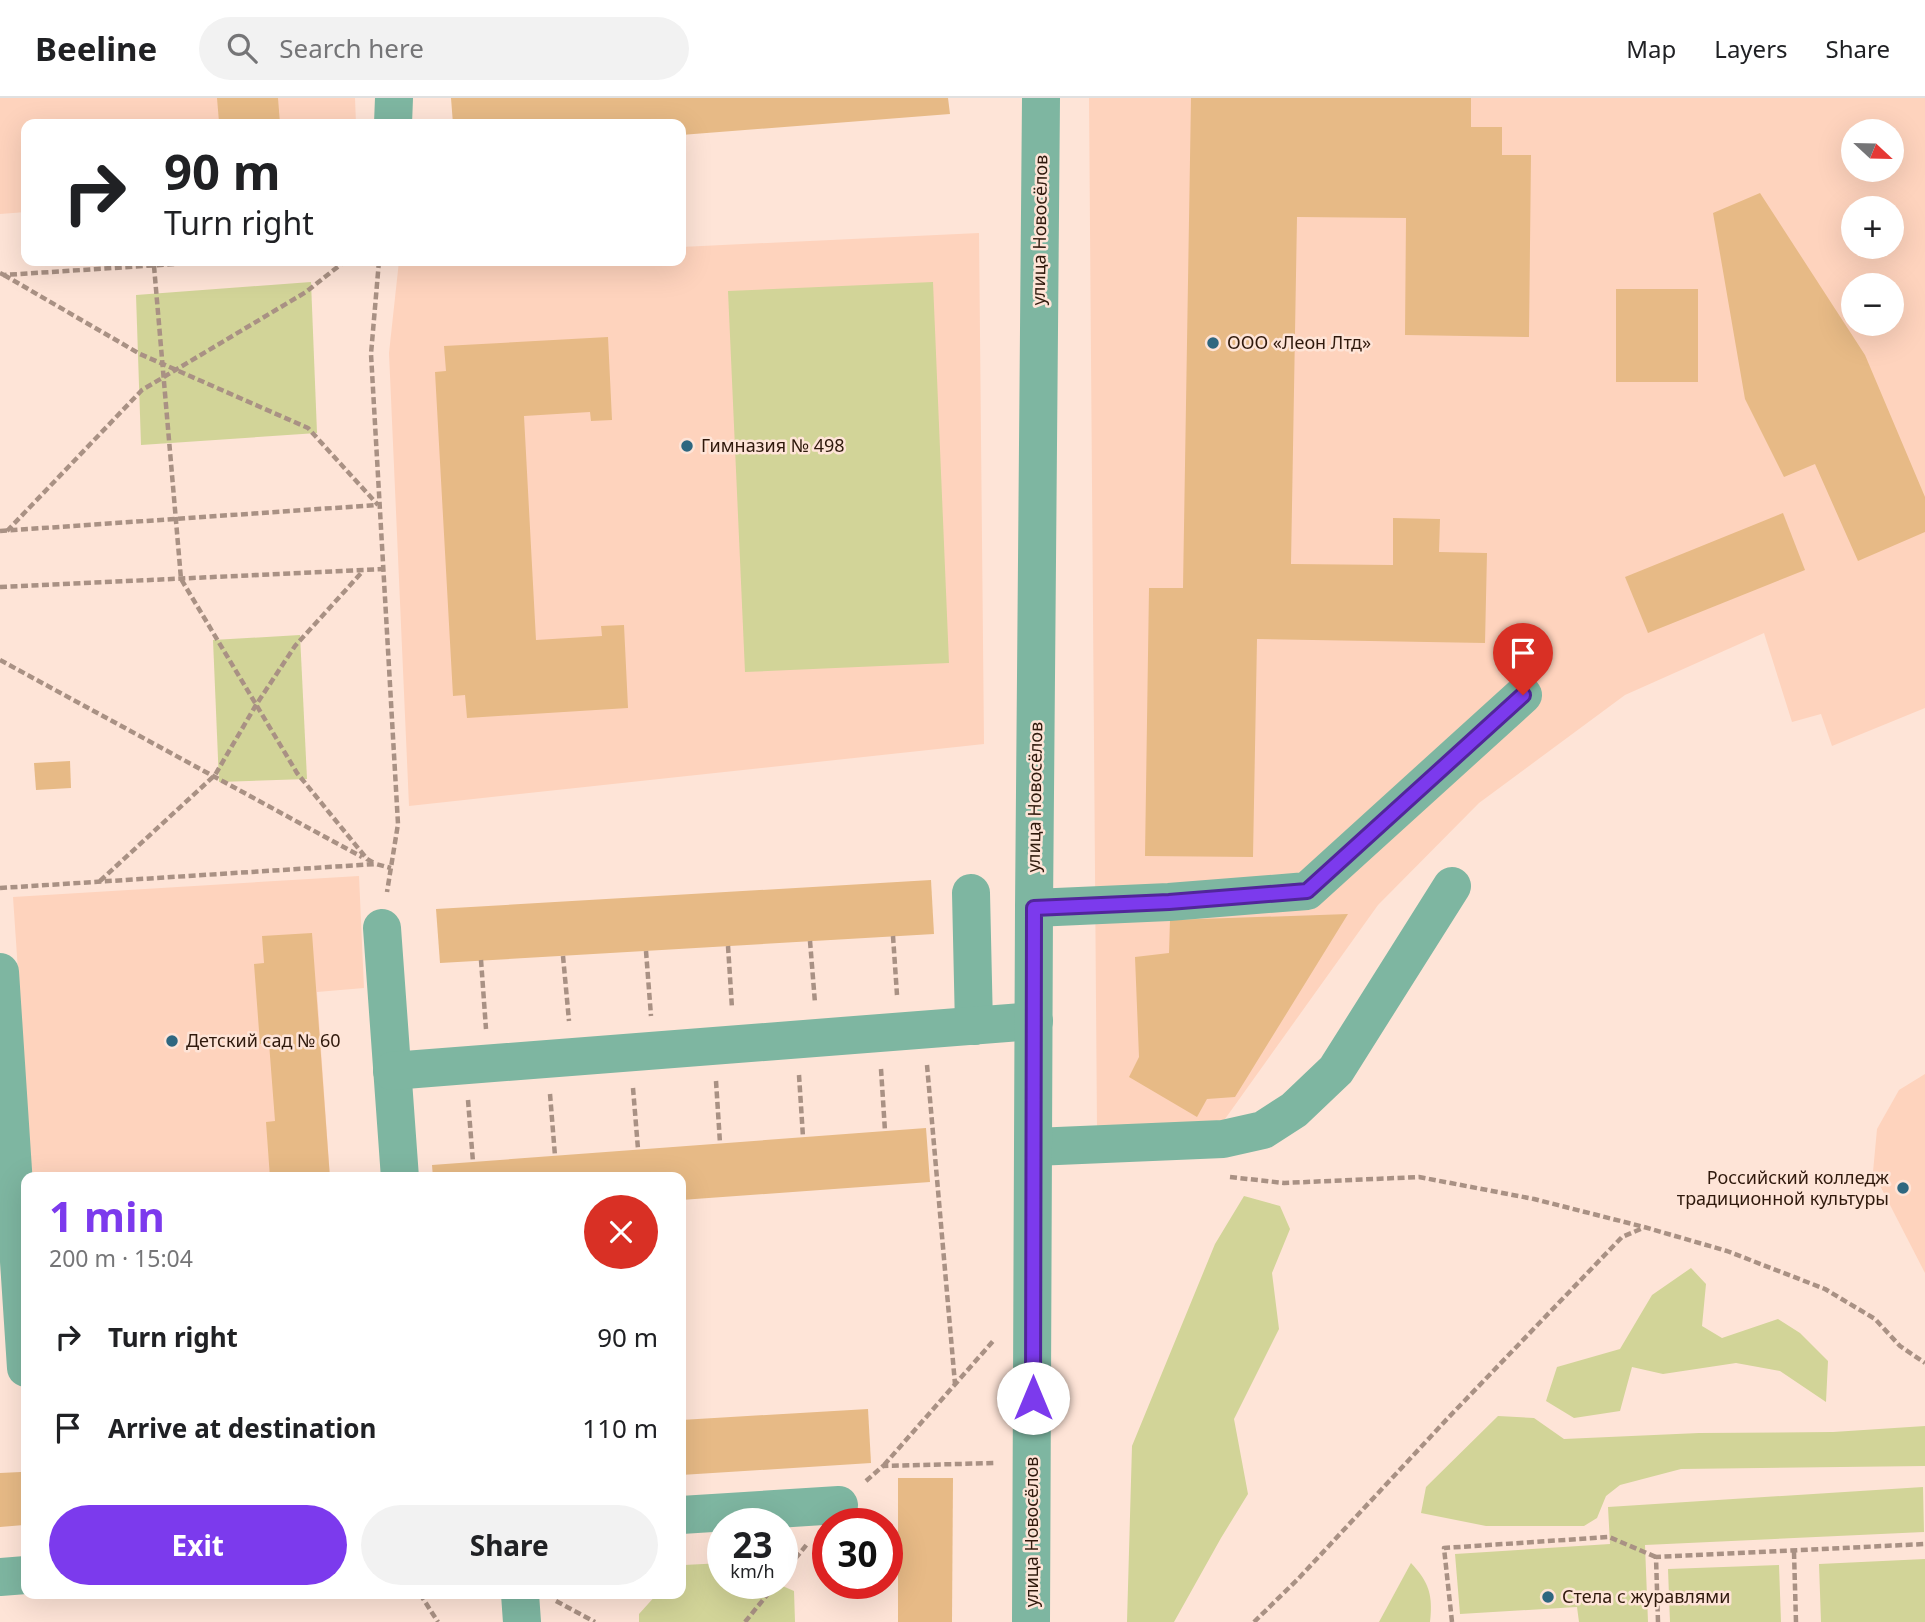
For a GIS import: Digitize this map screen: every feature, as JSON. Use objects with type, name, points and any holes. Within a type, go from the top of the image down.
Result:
[{"type":"street","points":[[393,119],[394,98]]},
{"type":"street","name":"улица Новосёлов","points":[[1031,1622],[1041,98]]},
{"type":"street","points":[[1034,908],[1169,902],[1307,891],[1523,695]]},
{"type":"street","points":[[1034,1147],[1223,1139],[1263,1130],[1294,1110],[1336,1070],[1452,886]]},
{"type":"street","points":[[971,893],[974,1026]]},
{"type":"street","points":[[382,928],[400,1172]]},
{"type":"street","points":[[0,972],[11,1308],[21,1348]]},
{"type":"street","points":[[392,1071],[1034,1021]]},
{"type":"street","points":[[686,1515],[839,1505]]},
{"type":"street","points":[[0,1577],[21,1575]]},
{"type":"street","points":[[522,1622],[536,1599]]},
{"type":"path","points":[[2,274],[154,266],[181,579],[297,773],[367,859]]},
{"type":"path","points":[[7,531],[142,390],[306,292],[339,266]]},
{"type":"path","points":[[379,266],[371,354],[398,824],[382,928]]},
{"type":"path","points":[[2,274],[140,354],[308,428],[378,505]]},
{"type":"path","points":[[0,531],[378,505]]},
{"type":"path","points":[[0,587],[385,569]]},
{"type":"path","points":[[100,881],[215,775],[295,646],[363,571]]},
{"type":"path","points":[[0,660],[376,864],[391,868]]},
{"type":"path","points":[[0,888],[376,864]]},
{"type":"path","points":[[893,936],[901,1031],[955,1384]]},
{"type":"path","points":[[803,1137],[810,941]]},
{"type":"path","points":[[720,1143],[729,946]]},
{"type":"path","points":[[638,1150],[646,951]]},
{"type":"path","points":[[555,1156],[563,956]]},
{"type":"path","points":[[473,1162],[481,961]]},
{"type":"path","points":[[885,1131],[901,1031]]},
{"type":"path","points":[[1223,1177],[1284,1183],[1419,1177],[1534,1199],[1644,1227],[1727,1251],[1825,1289],[1875,1320],[1900,1346],[1925,1363]]},
{"type":"path","points":[[1254,1622],[1622,1237],[1644,1227]]},
{"type":"path","points":[[839,1505],[883,1466],[1002,1332]]},
{"type":"path","points":[[883,1466],[1000,1463]]},
{"type":"path","points":[[1452,1622],[1444,1548],[1609,1537],[1656,1557],[1925,1544]]},
{"type":"path","points":[[1794,1552],[1796,1622]]},
{"type":"path","points":[[1656,1557],[1658,1622]]},
{"type":"path","points":[[423,1599],[438,1622]]},
{"type":"path","points":[[542,1599],[595,1622]]},
{"type":"path","points":[[745,1622],[764,1599]]},
{"type":"shaded area","points":[[0,98],[355,98],[356,119],[21,119],[21,212],[0,214]]},
{"type":"shaded area","points":[[1089,98],[1925,98],[1925,708],[1832,746],[1821,714],[1792,722],[1764,633],[1625,695],[1479,803],[1378,905],[1220,1126],[1097,1129]]},
{"type":"shaded area","name":"Гимназия № 498","points":[[979,233],[984,744],[409,806],[389,353],[398,266],[686,266],[686,247]]},
{"type":"shaded area","name":"Детский сад № 60","points":[[359,876],[364,988],[317,992],[330,1172],[32,1172],[13,897]]},
{"type":"shaded area","name":"Российский колледж традиционной культуры","points":[[1925,1074],[1925,1273],[1873,1172],[1877,1129],[1899,1090]]},
{"type":"green space","points":[[311,282],[317,433],[141,445],[136,295]]},
{"type":"green space","points":[[933,282],[949,663],[745,672],[728,291]]},
{"type":"green space","points":[[300,635],[307,779],[219,782],[213,640]]},
{"type":"green space","points":[[1244,1196],[1280,1206],[1290,1229],[1272,1273],[1279,1329],[1234,1419],[1248,1494],[1174,1622],[1127,1622],[1132,1446],[1215,1244]]},
{"type":"green space","points":[[1691,1268],[1706,1284],[1702,1326],[1722,1338],[1778,1319],[1800,1333],[1828,1361],[1826,1402],[1780,1371],[1736,1363],[1663,1374],[1632,1367],[1620,1411],[1574,1418],[1546,1401],[1557,1367],[1620,1349],[1652,1295]]},
{"type":"green space","points":[[1498,1416],[1534,1418],[1564,1439],[1699,1433],[1833,1432],[1925,1426],[1925,1466],[1681,1469],[1620,1485],[1606,1496],[1597,1518],[1584,1526],[1486,1526],[1421,1513],[1426,1487]]},
{"type":"green space","points":[[1923,1487],[1924,1532],[1645,1545],[1648,1622],[1579,1622],[1577,1607],[1460,1614],[1455,1554],[1610,1544],[1608,1507]]},
{"type":"green space","points":[[1925,1559],[1925,1622],[1821,1622],[1819,1564]]},
{"type":"green space","points":[[1411,1563],[1422,1576],[1428,1590],[1431,1604],[1430,1622],[1379,1622]]},
{"type":"green space","points":[[707,1564],[707,1599],[794,1599],[795,1622],[639,1622],[639,1614],[652,1599],[686,1599],[686,1565]]},
{"type":"green space","points":[[1779,1565],[1781,1622],[1670,1622],[1668,1569]]},
{"type":"building","points":[[217,98],[278,98],[280,119],[219,119]]},
{"type":"building","points":[[451,98],[948,98],[950,114],[686,135],[686,119],[453,119]]},
{"type":"building","points":[[1191,98],[1471,98],[1471,127],[1502,127],[1502,155],[1531,155],[1529,337],[1405,335],[1406,218],[1297,217],[1291,564],[1393,565],[1393,518],[1440,519],[1439,552],[1487,553],[1485,643],[1257,639],[1253,857],[1145,856],[1149,588],[1183,588]]},
{"type":"building","points":[[1760,193],[1841,318],[1841,336],[1853,336],[1865,355],[1925,497],[1925,532],[1858,561],[1815,464],[1784,477],[1745,399],[1713,213]]},
{"type":"building","points":[[1616,289],[1698,289],[1698,382],[1616,382]]},
{"type":"building","points":[[608,337],[612,420],[591,421],[590,412],[524,416],[536,640],[602,636],[601,626],[624,625],[628,708],[467,718],[465,695],[453,696],[435,372],[446,371],[444,346]]},
{"type":"building","points":[[1783,513],[1805,570],[1648,633],[1625,577]]},
{"type":"building","points":[[70,761],[71,788],[36,790],[34,763]]},
{"type":"building","points":[[931,880],[934,934],[440,963],[436,909]]},
{"type":"building","points":[[1348,914],[1235,1097],[1207,1099],[1197,1117],[1129,1077],[1139,1057],[1135,957],[1169,953],[1170,920]]},
{"type":"building","points":[[312,933],[330,1172],[270,1172],[266,1122],[275,1121],[269,1043],[260,1044],[254,964],[264,963],[262,936]]},
{"type":"building","points":[[926,1128],[930,1182],[686,1200],[686,1172],[433,1172],[432,1165]]},
{"type":"building","points":[[868,1409],[871,1463],[686,1475],[686,1420]]},
{"type":"building","points":[[21,1472],[21,1525],[0,1527],[0,1473]]},
{"type":"building","points":[[898,1478],[953,1478],[952,1622],[898,1622],[898,1599],[903,1599],[903,1508],[898,1508]]},
{"type":"place","name":"ООО «Леон Лтд»","points":[[1213,343]]},
{"type":"place","name":"Гимназия № 498","points":[[687,446]]},
{"type":"place","name":"Детский сад № 60","points":[[172,1041]]},
{"type":"place","name":"Российский колледж традиционной культуры","points":[[1903,1188]]},
{"type":"place","name":"Стела с журавлями","points":[[1548,1597]]},
{"type":"route","points":[[1033,1398],[1034,908],[1169,902],[1307,891],[1523,695]]}]
